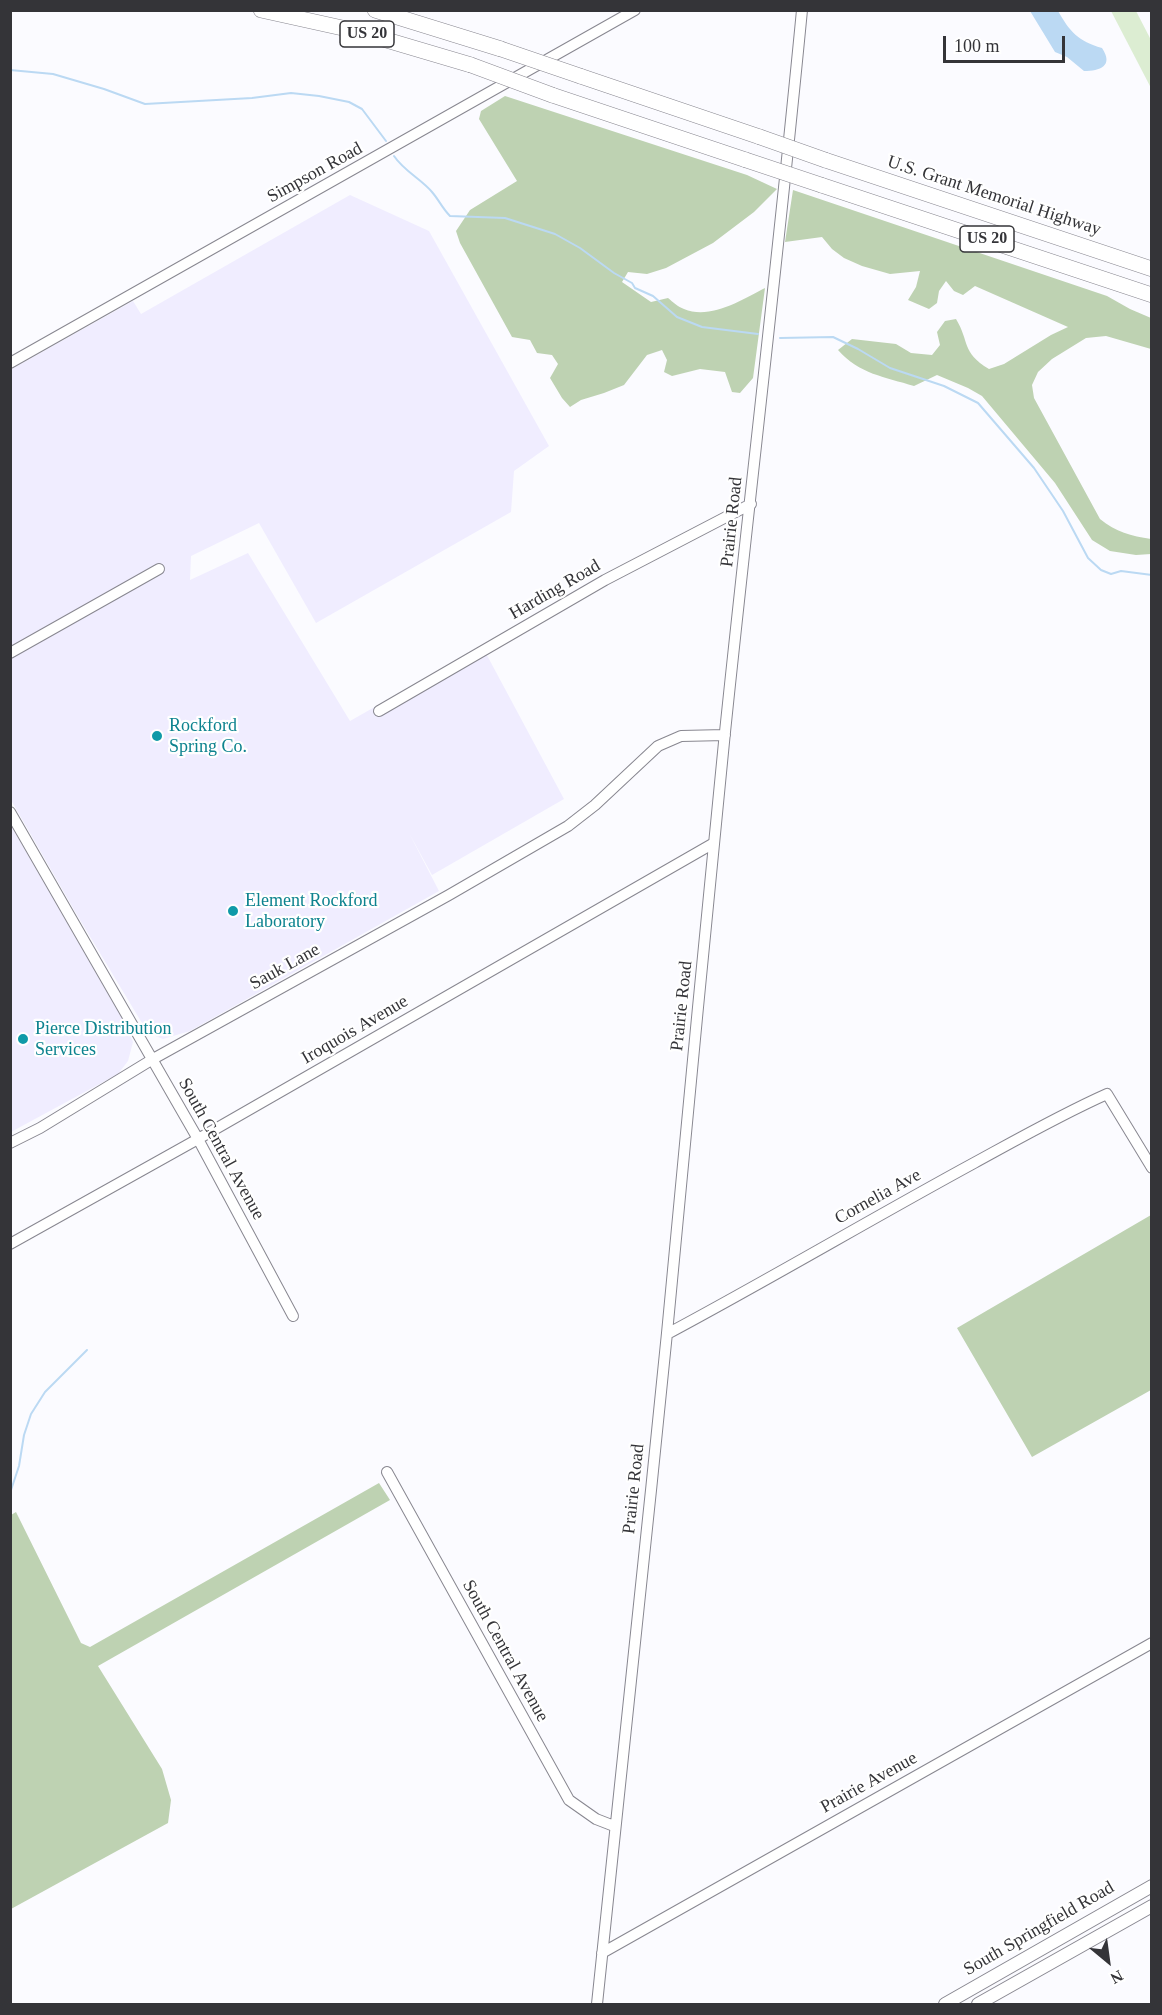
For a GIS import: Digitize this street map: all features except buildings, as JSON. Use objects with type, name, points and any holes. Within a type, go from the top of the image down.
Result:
[{"type":"highway","name":"US 20","points":[[261,10],[356,31],[471,65],[552,95],[1152,295]]},
{"type":"highway","name":"U.S. Grant Memorial Highway","points":[[375,10],[501,49],[825,160],[1152,268]]},
{"type":"main road","name":"South Springfield Road","points":[[945,2004],[1152,1886]]},
{"type":"main road","name":"South Springfield Road","points":[[978,2004],[1152,1906]]},
{"type":"street","name":"Simpson Road","points":[[10,363],[634,10]]},
{"type":"street","name":"Prairie Road","points":[[597,2004],[667,1334],[724,735],[751,504],[802,10]]},
{"type":"street","name":"Harding Road","points":[[379,711],[605,580],[751,504]]},
{"type":"street","points":[[10,653],[159,569]]},
{"type":"street","name":"Sauk Lane","points":[[10,1143],[40,1128],[153,1059],[449,895],[568,826],[595,805],[658,746],[681,736],[724,735]]},
{"type":"street","name":"South Central Avenue","points":[[10,812],[153,1059],[294,1316]]},
{"type":"street","name":"Iroquois Avenue","points":[[10,1244],[198,1139],[714,843]]},
{"type":"street","name":"Cornelia Ave","points":[[667,1334],[1072,1110],[1107,1094],[1152,1168]]},
{"type":"street","name":"South Central Avenue","points":[[387,1472],[569,1800],[596,1819],[614,1826]]},
{"type":"street","name":"Prairie Avenue","points":[[602,1953],[1152,1643]]},
{"type":"shaded area","points":[[350,195],[429,231],[549,446],[514,471],[511,512],[316,623],[259,523],[191,556],[190,580],[248,553],[350,721],[482,646],[564,799],[432,875],[409,833],[439,891],[190,1031],[163,1039],[148,1033],[11,800],[10,370],[133,301],[141,314]]},
{"type":"shaded area","points":[[10,824],[123,1020],[133,1042],[128,1061],[118,1074],[11,1132]]},
{"type":"green space","points":[[1111,11],[1136,11],[1151,40],[1151,88]]},
{"type":"green space","points":[[505,96],[747,175],[777,189],[754,212],[713,243],[666,268],[647,274],[628,272],[622,282],[651,302],[668,298],[680,307],[694,312],[726,307],[765,288],[753,378],[740,393],[732,392],[725,372],[700,369],[672,376],[664,372],[667,360],[662,350],[647,355],[624,385],[581,400],[570,407],[550,378],[558,364],[552,355],[537,353],[530,340],[512,337],[460,243],[456,231],[470,210],[517,181],[479,119],[481,111]]},
{"type":"green space","points":[[793,190],[1107,296],[1151,318],[1151,349],[1106,336],[1086,338],[1052,359],[1038,372],[1032,385],[1034,398],[1100,519],[1124,533],[1151,539],[1151,554],[1136,555],[1110,551],[1092,540],[1055,483],[982,396],[937,375],[914,386],[883,377],[864,370],[838,350],[852,339],[896,344],[911,353],[932,355],[940,345],[937,332],[945,321],[956,319],[970,352],[989,369],[1004,364],[1068,327],[975,286],[963,295],[954,291],[946,281],[939,291],[937,303],[929,309],[908,300],[916,287],[920,271],[890,274],[862,266],[844,258],[822,237],[785,242]]},
{"type":"green space","points":[[1151,1215],[1151,1390],[1032,1457],[957,1328]]},
{"type":"green space","points":[[379,1483],[390,1500],[98,1666],[162,1769],[171,1800],[168,1823],[11,1909],[11,1515],[16,1512],[81,1643],[90,1647]]},
{"type":"water","points":[[1030,11],[1058,11],[1076,35],[1102,48],[1106,59],[1104,66],[1084,71],[1067,57],[1055,52]]},
{"type":"waterway","points":[[10,70],[53,74],[145,104],[252,98],[291,93],[319,96],[349,102],[362,109],[386,141]]},
{"type":"waterway","points":[[394,156],[432,192],[450,216],[505,218],[555,234],[632,283],[635,288],[653,296],[677,317],[702,327],[758,334]]},
{"type":"waterway","points":[[780,338],[833,337],[890,368],[944,386],[978,403],[1034,468],[1063,511],[1088,558],[1101,570],[1111,574],[1121,571],[1152,575]]},
{"type":"waterway","points":[[10,1493],[31,1414],[45,1392],[87,1350]]},
{"type":"place","name":"Rockford Spring Co.","points":[[157,736]]},
{"type":"place","name":"Element Rockford Laboratory","points":[[233,911]]},
{"type":"place","name":"Pierce Distribution Services","points":[[23,1039]]}]
